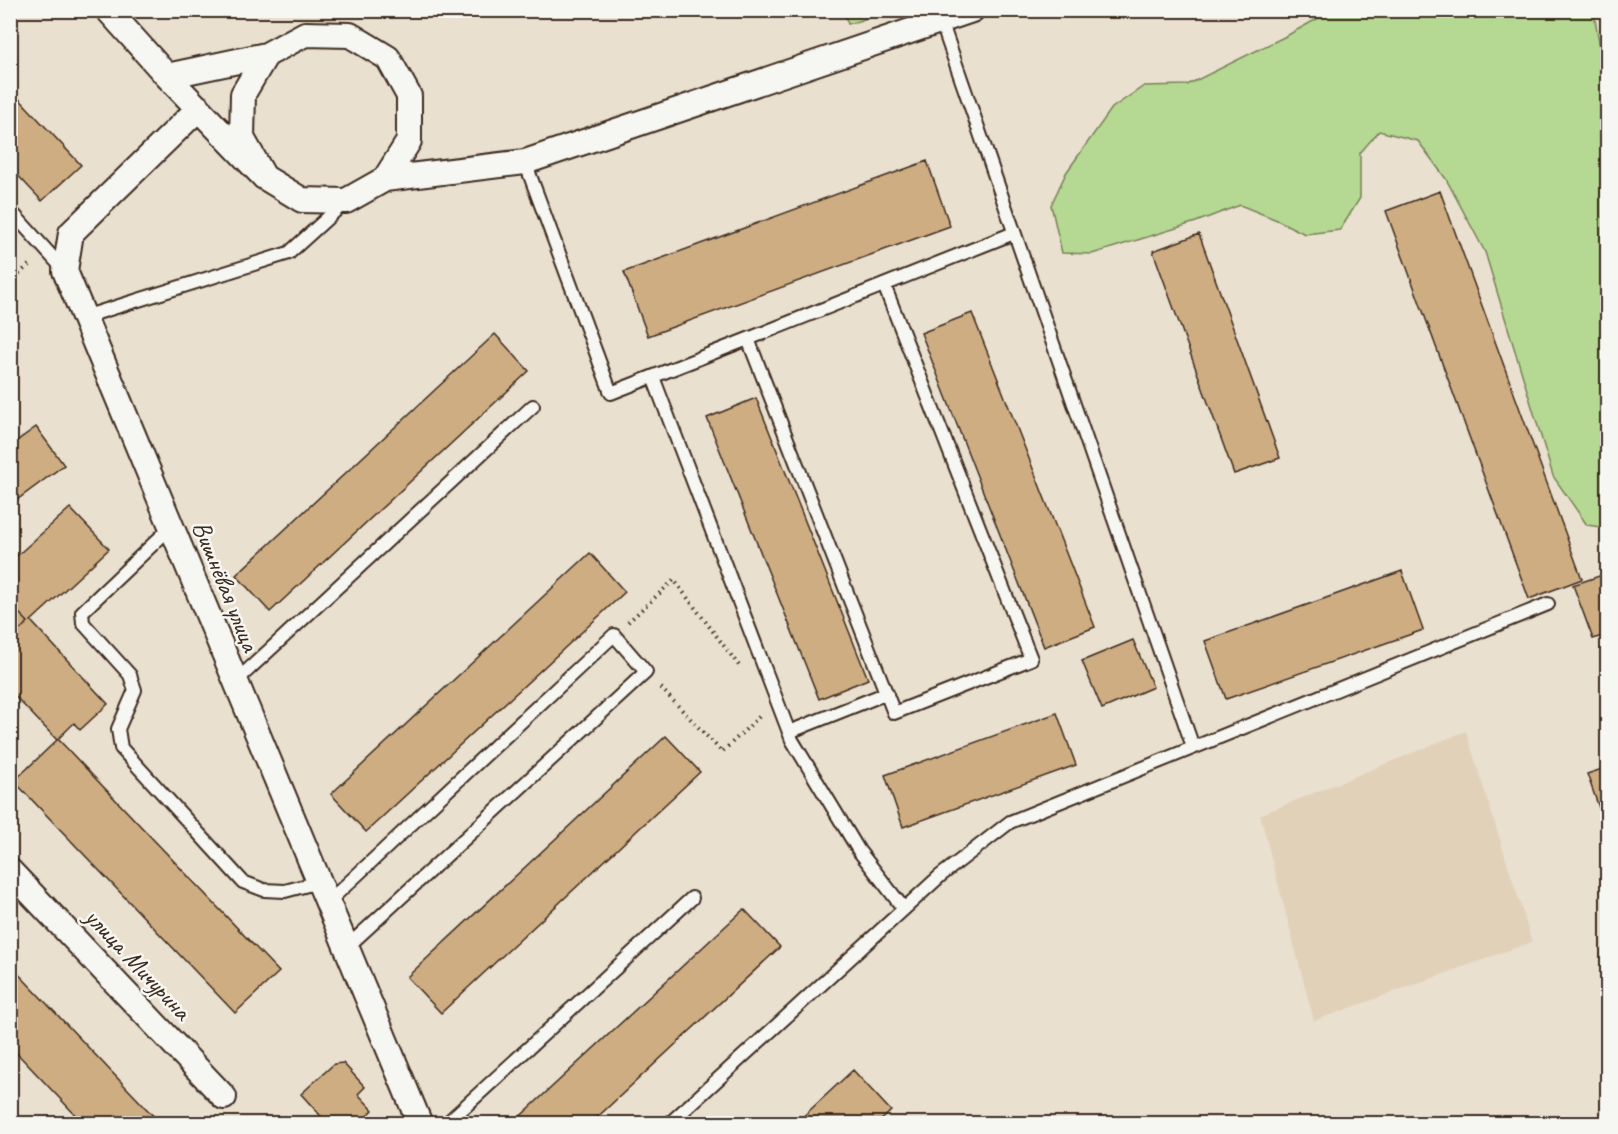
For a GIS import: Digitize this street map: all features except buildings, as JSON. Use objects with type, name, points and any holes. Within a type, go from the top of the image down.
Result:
[{"type":"street","points":[[108,10],[167,76],[264,177],[302,200],[346,201],[386,179],[525,162],[972,10]]},
{"type":"street","points":[[167,76],[266,55],[305,34],[350,34],[388,57],[409,96],[409,141],[386,179]]},
{"type":"street","points":[[264,177],[242,138],[242,116],[243,94],[266,55]]},
{"type":"street","points":[[65,271],[71,233],[199,108]]},
{"type":"street","name":"Вишнёвая улица","points":[[65,271],[420,1124]]},
{"type":"street","name":"улица Мичурина","points":[[10,871],[224,1097]]},
{"type":"lane","points":[[941,21],[1193,747]]},
{"type":"lane","points":[[525,162],[611,393],[1014,233]]},
{"type":"lane","points":[[84,317],[289,253],[346,201]]},
{"type":"lane","points":[[10,210],[65,271]]},
{"type":"lane","points":[[748,339],[894,713],[1031,659],[884,285]]},
{"type":"lane","points":[[653,377],[792,740],[859,851],[904,909]]},
{"type":"lane","points":[[235,682],[533,406]]},
{"type":"lane","points":[[171,527],[82,612],[83,623],[130,675],[135,690],[118,729],[121,748],[243,882],[264,890],[324,892],[614,635],[646,672],[347,947]]},
{"type":"lane","points":[[669,1124],[940,876],[1010,822],[1548,604]]},
{"type":"lane","points":[[789,732],[887,693]]},
{"type":"lane","points":[[446,1124],[692,898]]},
{"type":"path","points":[[10,282],[46,250]]},
{"type":"path","points":[[614,635],[674,580],[742,670]]},
{"type":"path","points":[[646,672],[722,752],[762,714]]},
{"type":"shaded area","points":[[1466,731],[1532,942],[1314,1021],[1260,815]]},
{"type":"green space","points":[[843,10],[893,10],[893,11],[848,24]]},
{"type":"green space","points":[[1333,10],[1592,11],[1594,14],[1608,90],[1607,528],[1587,525],[1553,476],[1485,252],[1446,179],[1418,141],[1379,131],[1360,153],[1360,198],[1340,230],[1305,234],[1240,205],[1196,222],[1092,254],[1062,253],[1051,205],[1066,173],[1112,108],[1144,86],[1187,85]]}]
